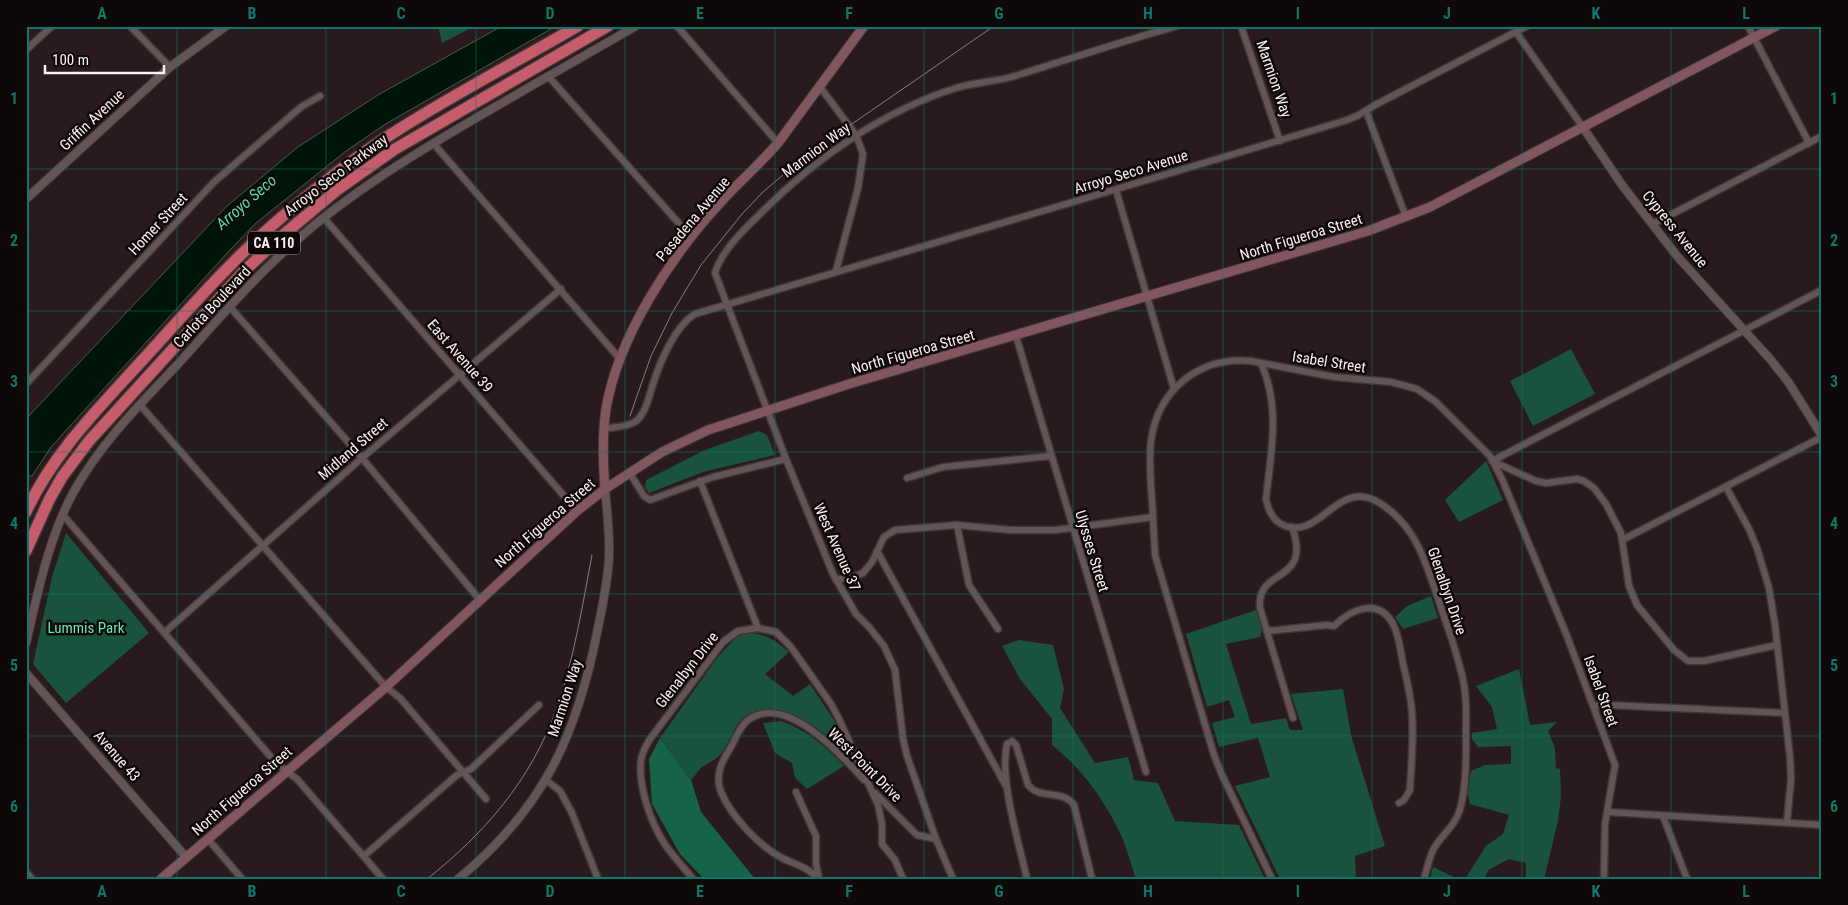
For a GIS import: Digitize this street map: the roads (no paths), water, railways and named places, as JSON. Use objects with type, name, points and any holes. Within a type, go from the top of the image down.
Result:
[{"type":"highway","name":"Arroyo Seco Parkway","points":[[26,512],[30,501],[64,450],[83,426],[245,250],[283,216],[343,168],[397,130],[578,26]]},
{"type":"highway","name":"Arroyo Seco Parkway","points":[[26,551],[62,477],[89,441],[244,271],[283,235],[337,190],[395,148],[608,26]]},
{"type":"main road","name":"Pasadena Avenue","points":[[605,489],[604,429],[608,400],[620,359],[646,306],[667,272],[720,202],[764,160],[778,143],[864,26]]},
{"type":"main road","name":"North Figueroa Street","points":[[162,879],[386,687],[577,512],[629,472],[683,441],[708,430],[849,384],[1368,231],[1406,217],[1776,26]]},
{"type":"street","points":[[26,50],[52,26]]},
{"type":"street","points":[[130,26],[170,67]]},
{"type":"street","name":"Griffin Avenue","points":[[26,199],[170,67],[226,26]]},
{"type":"street","name":"Carlota Boulevard","points":[[26,643],[44,564],[63,515],[88,468],[114,432],[230,307],[296,240],[348,198],[434,143],[636,26]]},
{"type":"street","points":[[677,26],[778,143]]},
{"type":"street","name":"Marmion Way","points":[[727,304],[715,273],[723,256],[748,227],[794,182],[824,157],[856,135],[929,98],[957,88],[996,81],[1177,26]]},
{"type":"street","name":"Marmion Way","points":[[1241,26],[1280,141]]},
{"type":"street","name":"Arroyo Seco Avenue","points":[[727,304],[1344,121],[1527,26]]},
{"type":"street","points":[[1748,26],[1809,143]]},
{"type":"street","name":"Cypress Avenue","points":[[1516,32],[1622,185],[1677,256],[1786,379],[1822,437]]},
{"type":"street","points":[[548,76],[692,238]]},
{"type":"street","points":[[820,88],[856,135],[863,154],[858,188],[836,271]]},
{"type":"street","name":"Homer Street","points":[[26,384],[214,182],[301,106],[320,96]]},
{"type":"street","points":[[1366,111],[1406,217]]},
{"type":"street","points":[[1653,224],[1822,136]]},
{"type":"street","points":[[434,143],[620,359]]},
{"type":"street","points":[[1116,190],[1174,389]]},
{"type":"street","name":"East Avenue 39","points":[[324,218],[577,512]]},
{"type":"street","name":"Midland Street","points":[[165,632],[362,458],[561,289]]},
{"type":"street","points":[[1492,461],[1822,290]]},
{"type":"street","points":[[604,429],[628,425],[642,415],[656,375],[674,337],[688,318],[727,304]]},
{"type":"street","name":"West Avenue 37","points":[[727,304],[786,460],[836,580],[856,614],[884,646],[896,670],[905,748],[936,839],[953,879]]},
{"type":"street","points":[[230,307],[362,458],[480,600]]},
{"type":"street","name":"Ulysses Street","points":[[1016,336],[1146,772]]},
{"type":"street","name":"Isabel Street","points":[[1272,879],[1214,755],[1154,555],[1150,454],[1151,439],[1159,413],[1174,389],[1193,373],[1215,363],[1239,360],[1334,377],[1391,382],[1417,389],[1436,402],[1490,456],[1502,479],[1559,617],[1615,765],[1605,824],[1604,879]]},
{"type":"street","points":[[1261,363],[1267,377],[1273,405],[1266,499],[1271,514],[1277,521],[1292,527],[1298,548],[1297,556],[1286,571],[1262,590],[1259,598],[1260,608],[1293,718]]},
{"type":"street","points":[[140,405],[386,687],[399,696],[486,799]]},
{"type":"street","points":[[1622,540],[1822,437]]},
{"type":"street","points":[[907,478],[943,467],[1051,456]]},
{"type":"street","points":[[629,472],[644,496],[650,500],[700,481],[786,460]]},
{"type":"street","points":[[1492,461],[1546,484],[1577,479],[1590,484],[1606,504],[1616,523],[1622,540],[1626,575],[1636,605],[1681,657],[1694,662],[1778,645]]},
{"type":"street","points":[[700,481],[758,628],[776,632],[791,646],[839,719],[881,814],[882,844],[895,860],[903,879]]},
{"type":"street","points":[[1726,487],[1749,529],[1762,562],[1773,609],[1790,772],[1787,822]]},
{"type":"street","name":"Marmion Way","points":[[458,879],[481,860],[508,833],[526,811],[546,780],[573,724],[591,663],[606,584],[609,557],[605,489]]},
{"type":"street","name":"Glenalbyn Drive","points":[[1292,527],[1303,527],[1310,524],[1346,500],[1354,497],[1369,498],[1389,510],[1399,519],[1416,540],[1425,561],[1460,664],[1466,694],[1466,770],[1460,809],[1454,824],[1434,849],[1424,879]]},
{"type":"street","points":[[63,515],[276,763],[297,779],[382,879]]},
{"type":"street","points":[[836,580],[863,573],[868,568],[884,537],[895,530],[957,525],[1018,530],[1072,529],[1153,518]]},
{"type":"street","points":[[957,525],[969,585],[998,629]]},
{"type":"street","points":[[877,551],[1008,789]]},
{"type":"street","points":[[1268,631],[1327,625],[1334,626],[1352,612],[1366,608],[1381,612],[1391,620],[1396,632],[1412,713],[1410,790],[1404,800],[1399,803]]},
{"type":"street","name":"Glenalbyn Drive","points":[[694,879],[665,844],[650,816],[642,779],[641,762],[643,752],[650,739],[723,642],[738,631],[758,628]]},
{"type":"street","name":"Avenue 43","points":[[26,672],[186,858]]},
{"type":"street","points":[[364,856],[457,775],[471,769],[539,705]]},
{"type":"street","points":[[1594,706],[1608,705],[1785,714]]},
{"type":"street","name":"West Point Drive","points":[[818,879],[808,870],[782,858],[761,844],[733,812],[723,796],[718,780],[721,764],[742,727],[749,719],[755,716],[770,713],[786,716],[819,735],[837,749],[871,790],[917,835],[936,839]]},
{"type":"street","points":[[1027,879],[1008,789],[1005,752],[1007,744],[1012,741],[1016,745],[1028,785],[1032,790],[1064,796],[1070,799],[1074,805],[1092,879]]},
{"type":"street","points":[[546,780],[560,790],[598,879]]},
{"type":"street","points":[[796,792],[816,836],[818,879]]},
{"type":"street","points":[[1608,812],[1822,825]]},
{"type":"street","points":[[1663,816],[1687,879]]},
{"type":"street","points":[[208,839],[242,879]]},
{"type":"street","points":[[26,872],[32,879]]},
{"type":"water","name":"Arroyo Seco","points":[[502,26],[556,26],[384,125],[346,151],[256,223],[51,447],[32,476],[26,476],[26,419],[227,206],[298,147],[378,95]]},
{"type":"tram line","points":[[630,416],[651,356],[672,313],[701,265],[742,214],[763,192],[804,157],[994,26]]},
{"type":"tram line","points":[[427,879],[468,843],[504,804],[533,760],[546,736],[568,672],[592,555]]},
{"type":"park label","name":"Lummis Park","points":[[86,628]]}]
